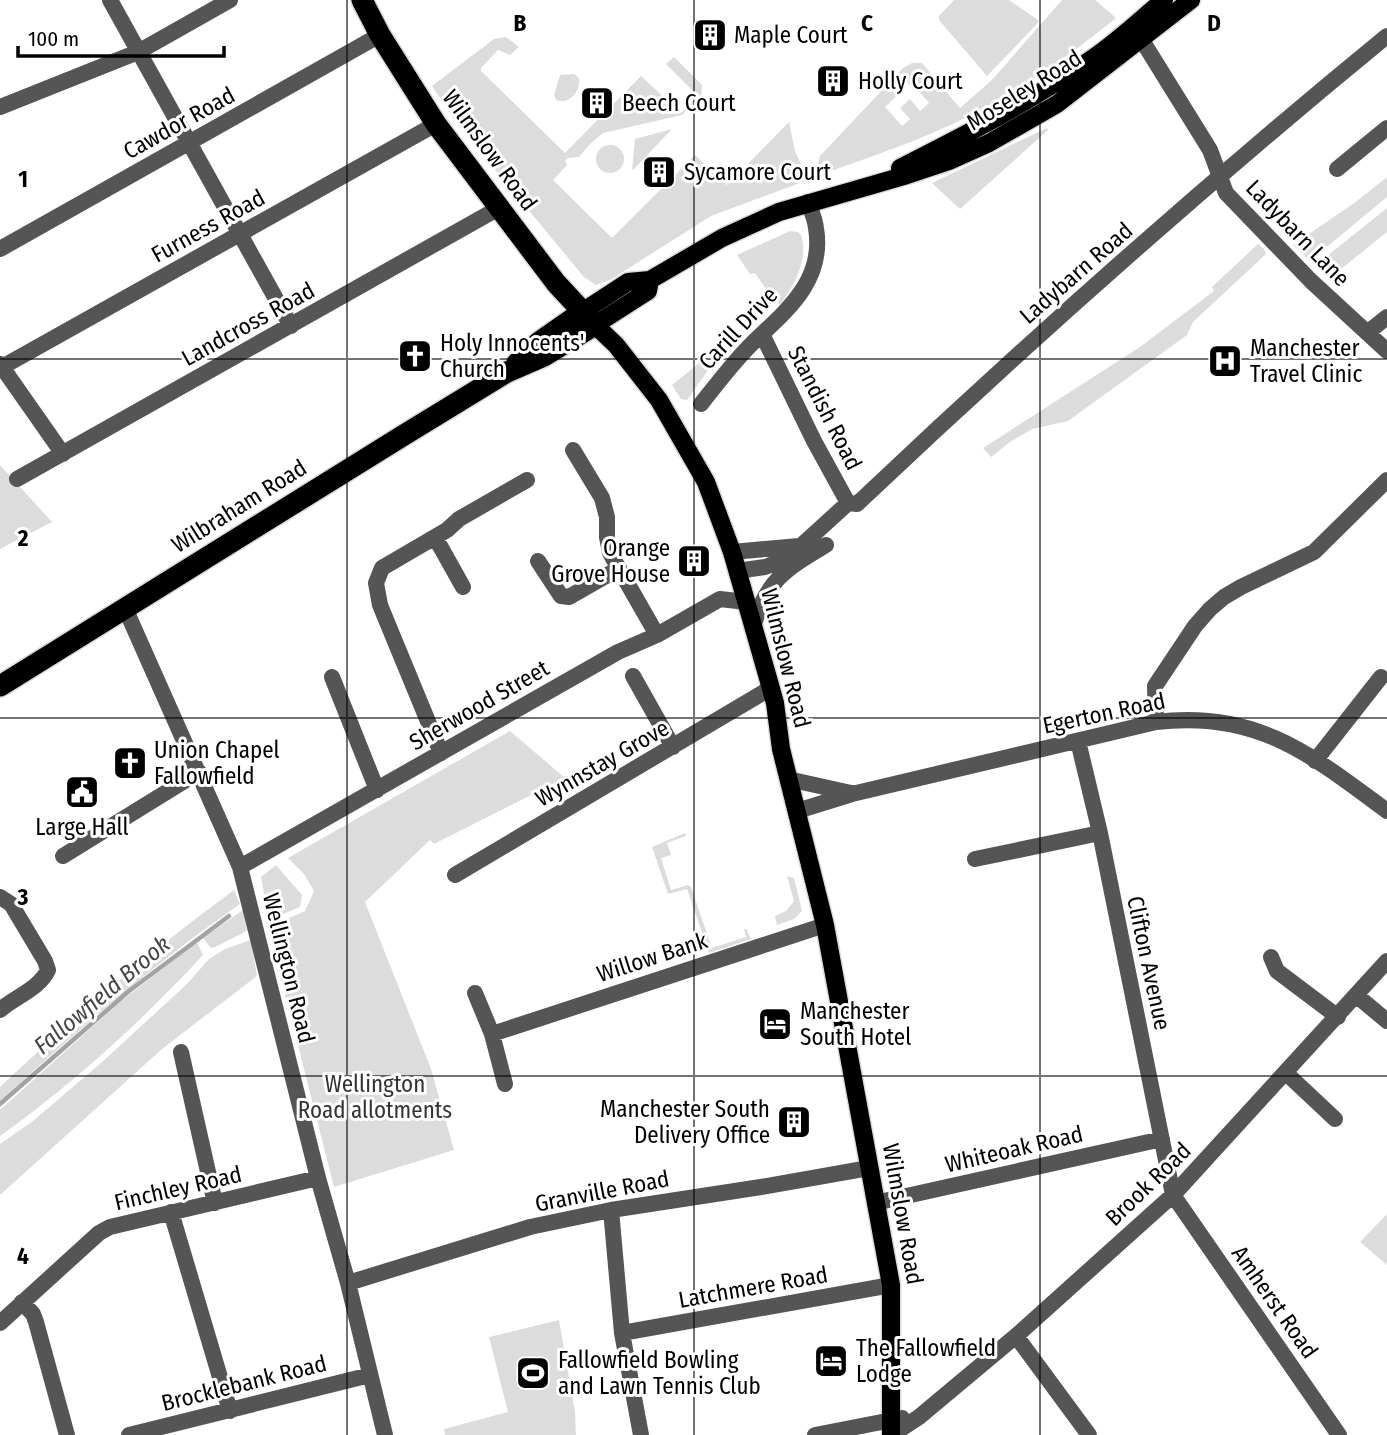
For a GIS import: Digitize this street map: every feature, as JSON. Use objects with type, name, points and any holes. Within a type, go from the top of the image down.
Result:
[{"type":"highway","name":"Wilmslow Road","points":[[362,0],[436,124],[556,283],[588,318]]},
{"type":"highway","name":"Wilbraham Road","points":[[0,686],[508,372],[539,342],[588,318]]},
{"type":"main road","name":"Moseley Road","points":[[1137,32],[1164,0]]},
{"type":"main road","name":"Moseley Road","points":[[588,318],[648,290],[650,280],[722,238],[779,212],[863,187],[994,121],[1191,0]]},
{"type":"main road","name":"Wilmslow Road","points":[[588,318],[616,345],[659,400],[706,482],[732,552],[754,624],[771,688],[788,779],[825,925],[891,1286],[891,1430]]},
{"type":"street","points":[[110,0],[291,326]]},
{"type":"street","points":[[0,107],[138,52],[230,0]]},
{"type":"street","name":"Ladybarn Lane","points":[[1137,32],[1209,150],[1226,193],[1311,281],[1387,351]]},
{"type":"street","name":"Cawdor Road","points":[[0,248],[190,144],[380,34]]},
{"type":"street","name":"Ladybarn Road","points":[[802,545],[848,503],[858,504],[1033,341],[1291,114],[1387,36]]},
{"type":"street","name":"Furness Road","points":[[1,366],[436,124]]},
{"type":"street","points":[[1337,169],[1387,128]]},
{"type":"street","name":"Carill Drive","points":[[701,404],[729,368],[798,299],[817,254],[817,228],[808,202]]},
{"type":"street","name":"Landcross Road","points":[[17,479],[499,208]]},
{"type":"street","points":[[1367,333],[1387,317]]},
{"type":"street","name":"Standish Road","points":[[762,334],[814,441],[848,503]]},
{"type":"street","points":[[1,366],[63,454]]},
{"type":"street","points":[[573,450],[602,498],[607,517],[610,553],[657,635]]},
{"type":"street","points":[[441,753],[376,594],[376,583],[382,568],[527,480]]},
{"type":"street","points":[[1156,722],[1155,686],[1195,626],[1210,609],[1241,587],[1314,552],[1387,480]]},
{"type":"street","points":[[435,537],[463,587]]},
{"type":"street","points":[[732,552],[826,545]]},
{"type":"street","points":[[737,571],[765,567],[826,545]]},
{"type":"street","points":[[754,624],[760,601],[773,582],[826,545]]},
{"type":"street","points":[[538,561],[561,596],[569,597],[618,569]]},
{"type":"street","name":"Sherwood Street","points":[[240,867],[618,652],[657,635],[720,599],[746,602]]},
{"type":"street","name":"Wellington Road","points":[[125,608],[240,867],[385,1435]]},
{"type":"street","points":[[633,676],[673,747]]},
{"type":"street","points":[[332,677],[377,790]]},
{"type":"street","points":[[1315,761],[1381,677]]},
{"type":"street","name":"Wynnstay Grove","points":[[455,876],[771,688]]},
{"type":"street","name":"Egerton Road","points":[[797,811],[852,794],[1156,722],[1196,719],[1229,722],[1266,733],[1315,761],[1387,811]]},
{"type":"street","name":"Clifton Avenue","points":[[1078,741],[1100,832],[1173,1195]]},
{"type":"street","points":[[63,856],[199,772]]},
{"type":"street","name":"Egerton Road","points":[[788,779],[852,794]]},
{"type":"street","points":[[983,839],[981,858],[1100,832]]},
{"type":"street","points":[[0,897],[11,904],[48,970],[44,979],[0,1010]]},
{"type":"street","name":"Willow Bank","points":[[492,1034],[825,925]]},
{"type":"street","points":[[1271,957],[1277,971],[1338,1017]]},
{"type":"street","name":"Brook Road","points":[[815,1435],[891,1430],[919,1417],[1016,1336],[1173,1195],[1387,961]]},
{"type":"street","points":[[475,993],[492,1034],[505,1084]]},
{"type":"street","points":[[1357,996],[1387,1021]]},
{"type":"street","points":[[181,1052],[215,1203]]},
{"type":"street","points":[[1286,1073],[1335,1119]]},
{"type":"street","name":"Whiteoak Road","points":[[875,1203],[1162,1139]]},
{"type":"street","name":"Granville Road","points":[[348,1283],[530,1227],[611,1210],[869,1167]]},
{"type":"street","name":"Finchley Road","points":[[0,1323],[99,1233],[110,1227],[318,1178]]},
{"type":"street","name":"Amherst Road","points":[[1173,1195],[1339,1435]]},
{"type":"street","points":[[611,1210],[622,1333],[641,1435]]},
{"type":"street","points":[[171,1212],[230,1411]]},
{"type":"street","name":"Latchmere Road","points":[[622,1333],[891,1286]]},
{"type":"street","points":[[22,1302],[33,1314],[36,1322],[67,1435]]},
{"type":"street","points":[[1016,1336],[1089,1435]]},
{"type":"street","name":"Brocklebank Road","points":[[129,1435],[370,1375]]},
{"type":"green space","points":[[954,0],[1009,0],[1038,20],[1038,23],[987,76],[939,20],[939,16]]},
{"type":"green space","points":[[1062,0],[1095,0],[1116,18],[1045,71],[989,106],[951,125],[820,175],[817,168],[820,156],[903,68],[912,63],[922,63],[960,108],[992,80]],"holes":[[[902,76],[909,84],[912,83],[929,103],[920,111],[910,99],[900,108],[910,119],[902,126],[885,107],[900,93],[893,84]]]},
{"type":"green space","points":[[506,37],[519,47],[510,55],[498,50],[481,71],[565,153],[641,76],[681,113],[698,96],[666,64],[674,57],[702,85],[701,96],[682,115],[603,133],[579,157],[568,158],[565,161],[567,165],[553,180],[612,238],[695,155],[727,185],[789,122],[795,151],[808,180],[711,216],[610,280],[596,285],[584,277],[454,120],[432,86],[494,39]]},
{"type":"green space","points":[[574,74],[579,78],[576,92],[570,99],[556,100],[554,95],[560,75]]},
{"type":"green space","points":[[1047,128],[1048,130],[960,209],[932,183]]},
{"type":"green space","points":[[672,129],[634,169],[632,170],[635,139]]},
{"type":"green space","points":[[610,145],[620,149],[624,159],[620,169],[610,173],[600,169],[596,159],[600,149]]},
{"type":"green space","points":[[1387,177],[1387,197],[1317,255],[1309,260],[1293,245],[1357,201]]},
{"type":"green space","points":[[1387,208],[1387,232],[1331,277],[1317,264]]},
{"type":"green space","points":[[790,231],[801,235],[802,263],[795,281],[780,305],[755,273],[750,274],[737,255]]},
{"type":"green space","points":[[1258,244],[1266,254],[1193,322],[1187,335],[1068,421],[1032,429],[991,457],[983,448],[1140,347],[1214,291],[1212,287]]},
{"type":"green space","points":[[703,360],[711,366],[687,400],[681,399],[672,385]]},
{"type":"green space","points":[[0,465],[52,522],[0,549]]},
{"type":"green space","name":"Wellington Road allotments","points":[[510,731],[565,778],[434,844],[430,840],[365,902],[431,1069],[454,1150],[334,1187],[268,927],[305,911],[314,891],[304,874],[288,858]]},
{"type":"green space","points":[[685,833],[686,836],[667,843],[671,855],[661,858],[671,890],[688,885],[691,887],[712,948],[746,937],[744,929],[751,939],[709,953],[687,889],[668,894],[652,847]]},
{"type":"green space","points":[[276,865],[302,895],[300,907],[269,920],[261,877]]},
{"type":"green space","points":[[787,876],[794,878],[802,911],[794,919],[777,925],[775,916],[786,911],[794,901]]},
{"type":"green space","points":[[234,890],[240,904],[117,998],[0,1101],[0,1087],[56,1035],[143,960]]},
{"type":"green space","points":[[243,910],[247,931],[211,948],[203,938]]},
{"type":"green space","points":[[251,940],[257,976],[162,1049],[0,1195],[0,1144],[33,1121],[101,1063],[187,984],[209,959],[225,949]]},
{"type":"green space","points":[[197,942],[203,955],[156,1004],[80,1073],[0,1136],[0,1110],[120,1002]]},
{"type":"green space","points":[[1387,1214],[1387,1265],[1360,1242]]},
{"type":"green space","name":"Fallowfield Bowling and Lawn Tennis Club","points":[[559,1320],[575,1412],[576,1435],[445,1435],[444,1429],[508,1412],[489,1337]]},
{"type":"waterway","name":"Fallowfield Brook","points":[[0,1104],[129,991],[229,916]]},
{"type":"place","name":"Maple Court","points":[[710,35]]},
{"type":"place","name":"Holly Court","points":[[833,81]]},
{"type":"place","name":"Beech Court","points":[[597,103]]},
{"type":"place","name":"Sycamore Court","points":[[659,172]]},
{"type":"place","name":"Holy Innocents' Church","points":[[415,356]]},
{"type":"place","name":"Manchester Travel Clinic","points":[[1225,361]]},
{"type":"place","name":"Orange Grove House","points":[[694,561]]},
{"type":"place","name":"Union Chapel Fallowfield","points":[[130,763]]},
{"type":"place","name":"Large Hall","points":[[82,792]]},
{"type":"place","name":"Manchester South Hotel","points":[[775,1024]]},
{"type":"place","name":"Manchester South Delivery Office","points":[[794,1122]]},
{"type":"place","name":"The Fallowfield Lodge","points":[[831,1361]]},
{"type":"place","name":"Fallowfield Bowling and Lawn Tennis Club","points":[[533,1373]]}]
